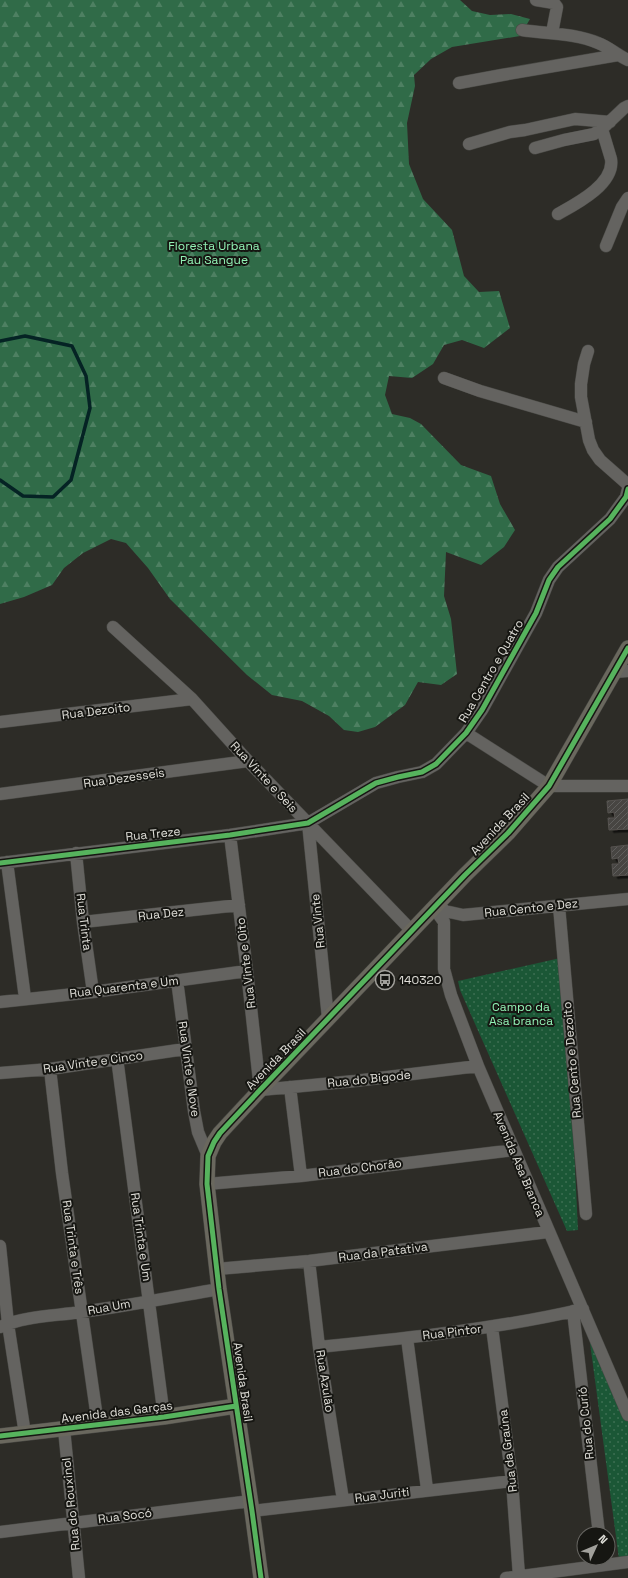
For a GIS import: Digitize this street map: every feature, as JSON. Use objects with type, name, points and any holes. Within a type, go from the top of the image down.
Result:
[{"type":"main road","name":"Avenida Brasil","points":[[261,1578],[219,1289],[207,1184],[208,1156],[220,1133],[328,1018],[508,833],[549,786],[621,672],[628,648]]},
{"type":"main road","name":"Avenida das Garças","points":[[0,1436],[164,1417],[236,1406]]},
{"type":"street","points":[[536,0],[554,3],[557,7],[552,33]]},
{"type":"street","points":[[522,30],[562,34],[597,42],[623,58]]},
{"type":"street","points":[[459,83],[502,74],[623,58]]},
{"type":"street","points":[[535,148],[564,140],[589,136],[606,126],[624,108],[628,106]]},
{"type":"street","points":[[469,144],[510,132],[575,119],[606,126]]},
{"type":"street","points":[[558,214],[591,193],[605,179],[610,170],[612,163],[606,126]]},
{"type":"street","points":[[606,246],[622,207],[628,198]]},
{"type":"street","points":[[588,351],[584,364],[581,397],[592,450],[600,460],[628,486]]},
{"type":"street","points":[[444,378],[480,391],[586,422]]},
{"type":"street","name":"Rua Centro e Quatro","points":[[308,824],[376,783],[422,772],[436,764],[466,733],[482,710],[536,613],[550,580],[558,568],[610,519],[626,497],[628,489]]},
{"type":"street","name":"Rua Vinte e Seis","points":[[113,627],[192,699],[248,761],[412,931]]},
{"type":"street","name":"Rua Dezoito","points":[[0,722],[192,699]]},
{"type":"street","points":[[466,733],[549,786],[628,786]]},
{"type":"street","name":"Rua Dezesseis","points":[[0,794],[248,761]]},
{"type":"street","name":"Rua Treze","points":[[4,862],[230,835],[308,824]]},
{"type":"street","name":"Rua Vinte","points":[[308,824],[328,1018]]},
{"type":"street","name":"Rua Vinte e Oito","points":[[230,835],[260,1090]]},
{"type":"street","name":"Rua Trinta","points":[[76,853],[83,922],[93,992]]},
{"type":"street","points":[[4,862],[24,998]]},
{"type":"street","name":"Rua Cento e Dez","points":[[436,906],[445,911],[462,914],[628,899]]},
{"type":"street","name":"Rua Dez","points":[[83,922],[238,905]]},
{"type":"street","name":"Avenida Asa Branca","points":[[436,906],[444,922],[444,970],[450,996],[548,1232],[578,1310],[628,1415]]},
{"type":"street","name":"Rua Cento e Dezoito","points":[[559,906],[586,1214]]},
{"type":"street","name":"Rua Quarenta e Um","points":[[0,1002],[24,998],[93,992],[247,971]]},
{"type":"street","name":"Rua Vinte e Nove","points":[[177,980],[185,1049],[198,1132],[208,1156]]},
{"type":"street","name":"Rua Vinte e Cinco","points":[[0,1073],[50,1069],[185,1049]]},
{"type":"street","name":"Rua Trinta e Um","points":[[117,1058],[150,1300],[164,1417]]},
{"type":"street","name":"Rua do Bigode","points":[[260,1090],[355,1081],[478,1066]]},
{"type":"street","name":"Rua Trinta e Três","points":[[50,1069],[62,1173],[98,1425]]},
{"type":"street","points":[[290,1087],[301,1176]]},
{"type":"street","name":"Rua do Chorão","points":[[207,1184],[301,1176],[514,1150]]},
{"type":"street","name":"Rua da Patativa","points":[[217,1269],[309,1261],[548,1232]]},
{"type":"street","points":[[0,1246],[4,1325],[25,1434]]},
{"type":"street","name":"Rua Azulão","points":[[309,1261],[319,1347],[343,1500]]},
{"type":"street","name":"Rua Um","points":[[4,1325],[31,1318],[81,1312],[219,1289]]},
{"type":"street","name":"Rua Pintor","points":[[319,1347],[492,1327],[578,1310]]},
{"type":"street","name":"Rua do Curió","points":[[578,1310],[598,1526]]},
{"type":"street","name":"Rua da Graúna","points":[[492,1327],[512,1481],[519,1576]]},
{"type":"street","points":[[407,1338],[427,1489]]},
{"type":"street","name":"Rua do Rouxinol","points":[[64,1429],[79,1578]]},
{"type":"street","name":"Rua Juriti","points":[[251,1506],[343,1500],[427,1489],[512,1481]]},
{"type":"street","name":"Rua Socó","points":[[0,1532],[73,1523],[251,1506]]},
{"type":"street","points":[[616,1562],[628,1562]]},
{"type":"street","points":[[506,1578],[578,1566]]},
{"type":"green space","name":"Floresta Urbana Pau Sangue","points":[[0,0],[460,0],[472,11],[490,15],[511,14],[530,19],[520,36],[452,47],[431,59],[414,75],[415,86],[407,123],[409,164],[423,199],[452,230],[464,276],[479,292],[499,291],[510,328],[484,348],[462,340],[444,345],[433,364],[412,378],[389,376],[385,395],[392,414],[410,418],[421,424],[461,465],[491,476],[500,504],[515,530],[504,547],[481,565],[446,552],[444,596],[451,619],[457,674],[441,685],[418,682],[405,705],[375,727],[358,732],[344,730],[329,716],[302,701],[272,695],[247,675],[170,599],[148,568],[126,543],[111,539],[83,553],[64,568],[52,585],[24,597],[0,604]]},
{"type":"green space","name":"Campo da Asa branca","points":[[565,957],[578,1230],[567,1231],[460,990],[458,981]]},
{"type":"green space","points":[[588,1328],[628,1417],[628,1557],[619,1559],[616,1526],[615,1526]]},
{"type":"building","points":[[628,799],[628,829],[609,830],[608,818],[615,818],[614,812],[608,813],[607,801]]},
{"type":"building","points":[[628,845],[628,875],[613,876],[612,864],[619,864],[618,858],[612,859],[611,847]]},
{"type":"waterway","points":[[0,341],[25,336],[72,346],[86,376],[90,408],[71,480],[53,497],[23,496],[0,480]]},
{"type":"cycle path","points":[[0,863],[230,835],[308,823],[376,783],[422,772],[436,764],[466,733],[482,710],[536,613],[549,580],[558,567],[610,519],[626,497],[628,489]]},
{"type":"cycle path","points":[[261,1578],[219,1289],[207,1184],[208,1156],[220,1133],[465,875],[508,833],[549,786],[628,648]]},
{"type":"cycle path","points":[[0,1436],[164,1417],[236,1406]]},
{"type":"place","name":"140320","points":[[385,980]]}]
